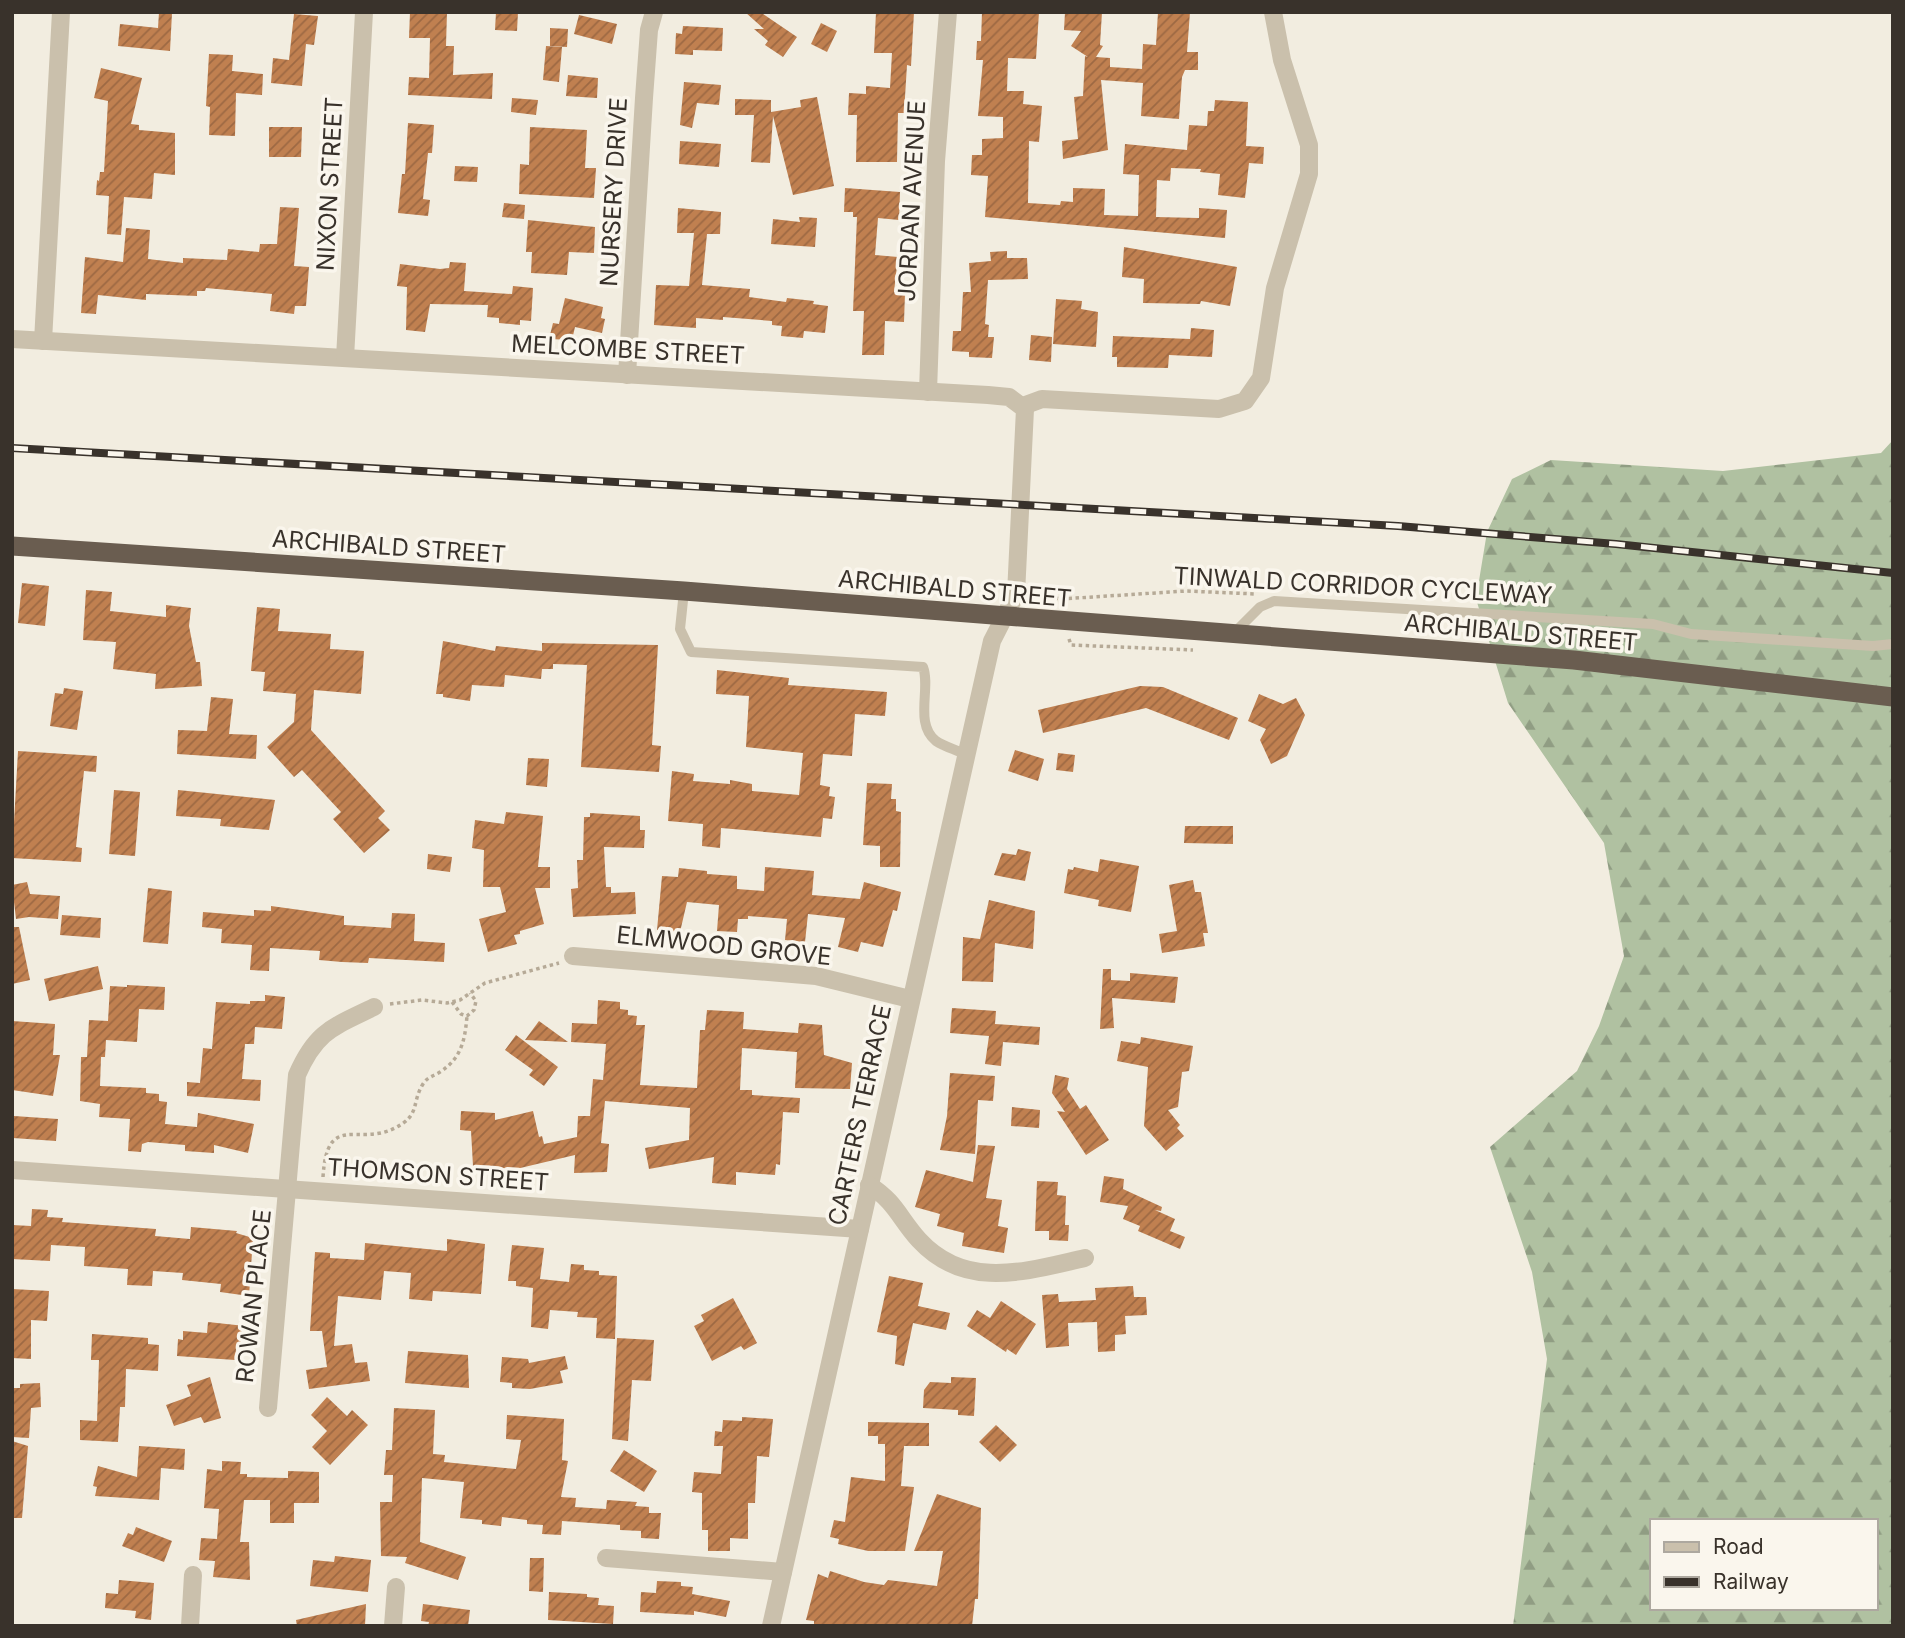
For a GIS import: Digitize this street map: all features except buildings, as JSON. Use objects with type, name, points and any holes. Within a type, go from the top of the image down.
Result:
[{"type":"highway","name":"ARCHIBALD STREET","points":[[12,546],[684,591],[1005,618],[1574,660],[1893,697]]},
{"type":"street","points":[[43,341],[61,12]]},
{"type":"street","name":"NIXON STREET","points":[[345,358],[365,12]]},
{"type":"street","name":"NURSERY DRIVE","points":[[627,375],[649,30],[654,12]]},
{"type":"street","name":"JORDAN AVENUE","points":[[928,392],[936,161],[948,12]]},
{"type":"street","points":[[1005,618],[1016,594],[1021,525],[1019,498],[1027,418],[1023,406],[1042,400],[1219,410],[1245,401],[1258,386],[1275,288],[1305,192],[1311,159],[1282,60],[1273,12]]},
{"type":"street","name":"MELCOMBE STREET","points":[[12,339],[1009,397],[1023,406]]},
{"type":"street","name":"CARTERS TERRACE","points":[[771,1626],[992,641],[1005,618]]},
{"type":"street","name":"ELMWOOD GROVE","points":[[573,956],[816,975],[910,999]]},
{"type":"street","name":"ROWAN PLACE","points":[[268,1408],[298,1075],[309,1048],[332,1028],[374,1007]]},
{"type":"street","name":"THOMSON STREET","points":[[12,1170],[860,1229]]},
{"type":"street","points":[[869,1185],[889,1198],[921,1242],[953,1265],[1003,1275],[1085,1258]]},
{"type":"street","points":[[606,1559],[783,1572]]},
{"type":"street","points":[[190,1626],[193,1575]]},
{"type":"street","points":[[393,1626],[396,1587]]},
{"type":"lane","points":[[684,591],[680,629],[691,652],[923,667],[927,678],[923,713],[934,740],[967,755]]},
{"type":"lane","points":[[1234,633],[1259,607],[1273,601],[1653,624],[1691,634],[1873,646],[1893,644]]},
{"type":"path","name":"TINWALD CORRIDOR CYCLEWAY","points":[[1031,590],[1039,597],[1060,599],[1117,598],[1186,591],[1262,594]]},
{"type":"path","points":[[374,1007],[422,1000],[452,1002],[492,980],[547,968],[573,956]]},
{"type":"path","points":[[323,1178],[325,1153],[338,1137],[355,1132],[387,1131],[410,1119],[417,1108],[424,1081],[459,1055],[465,1040],[467,1016],[474,1010],[475,1001],[470,993]]},
{"type":"path","points":[[452,1002],[461,1014],[467,1016]]},
{"type":"green space","points":[[1893,440],[1893,1626],[1513,1626],[1547,1359],[1532,1272],[1490,1147],[1577,1071],[1599,1026],[1624,956],[1604,843],[1508,703],[1476,599],[1487,532],[1512,479],[1551,460],[1723,471],[1881,453]]},
{"type":"railway","points":[[12,448],[1398,526],[1616,544],[1893,573]]}]
